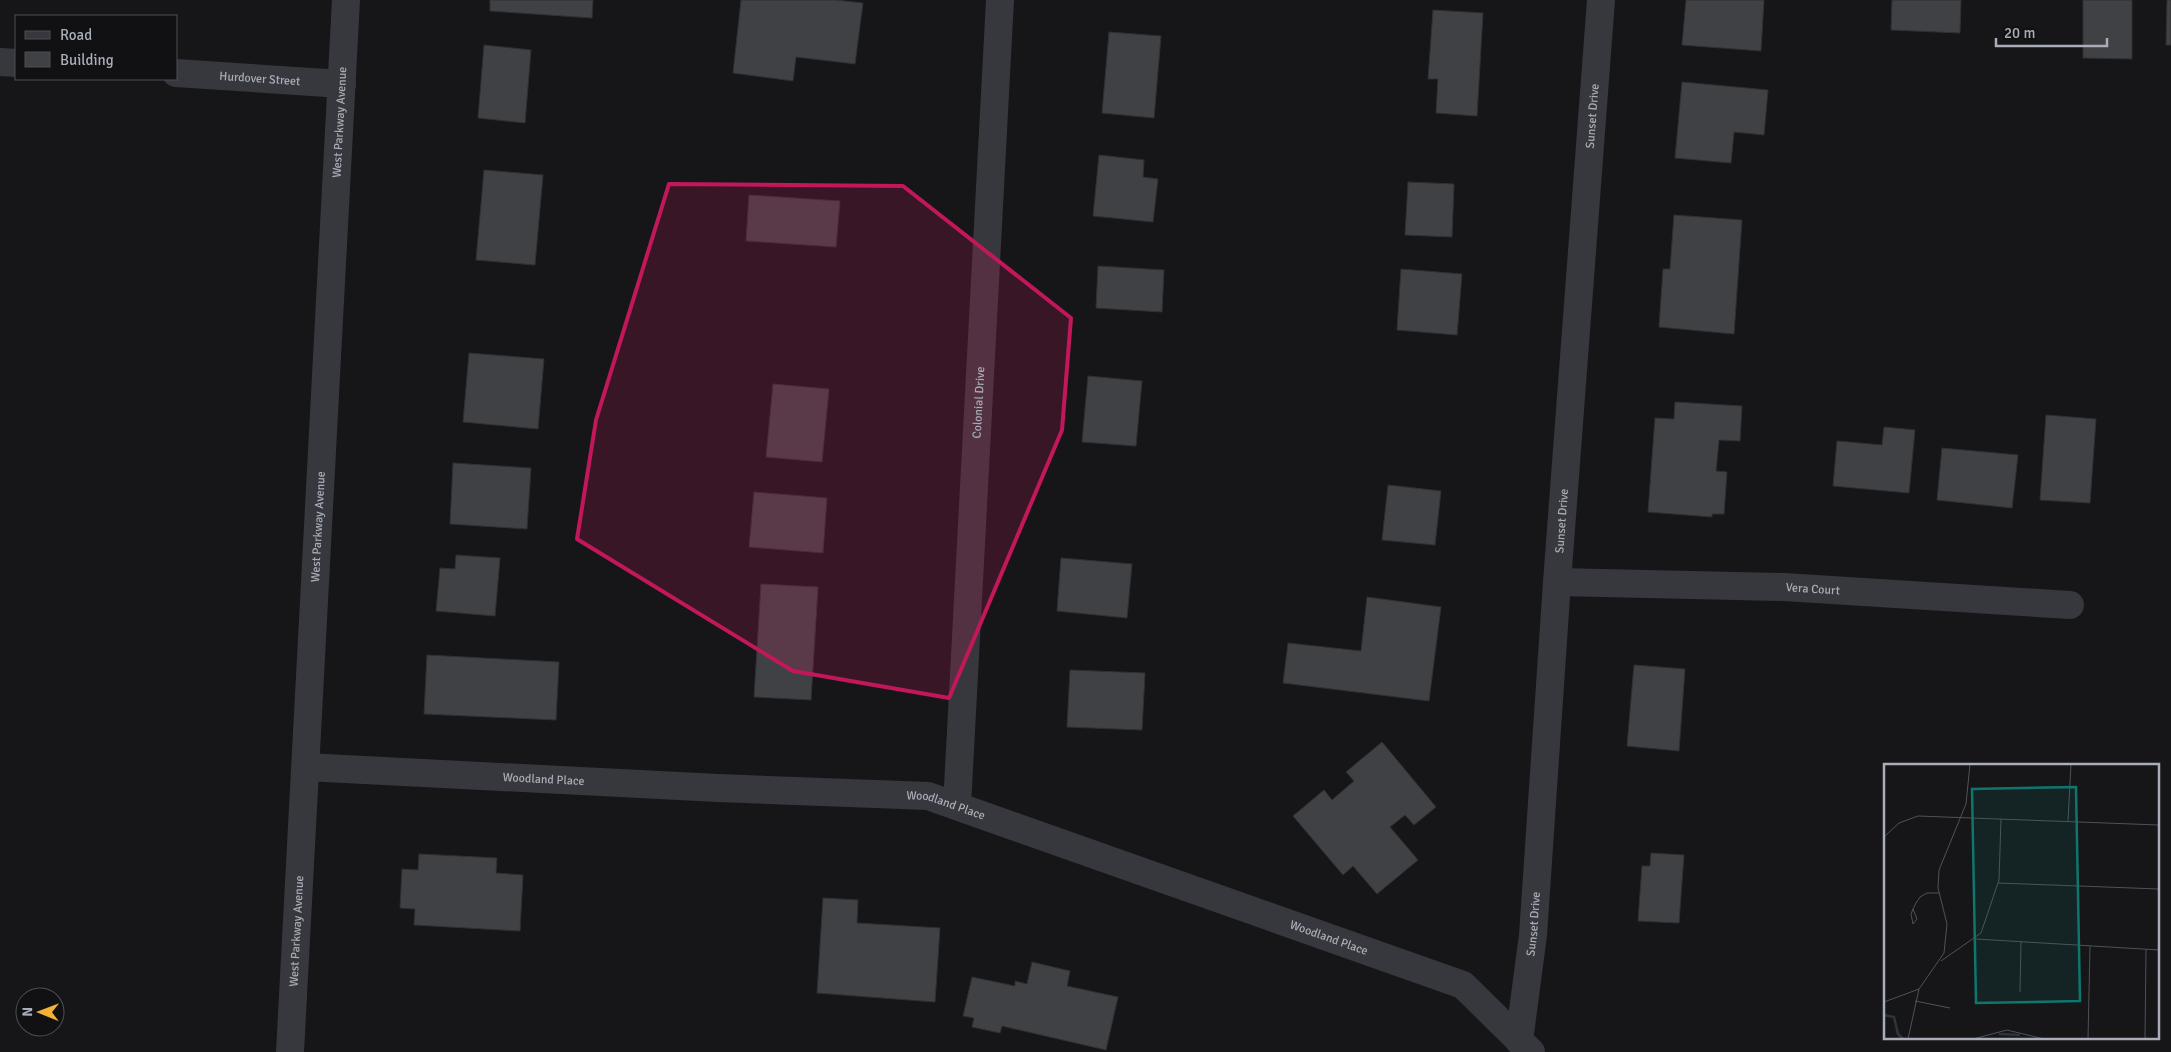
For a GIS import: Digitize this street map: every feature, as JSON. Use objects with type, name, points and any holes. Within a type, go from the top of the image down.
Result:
[{"type":"street","name":"West Parkway Avenue","points":[[290,1052],[346,0]]},
{"type":"street","name":"Colonial Drive","points":[[956,806],[1000,0]]},
{"type":"street","name":"Sunset Drive","points":[[1525,1046],[1557,582],[1602,0]]},
{"type":"street","points":[[0,62],[15,63]]},
{"type":"street","name":"Hurdover Street","points":[[178,73],[342,84]]},
{"type":"street","name":"Vera Court","points":[[1557,582],[1784,587],[2070,605]]},
{"type":"street","name":"Woodland Place","points":[[306,768],[928,796],[1463,985],[1525,1046]]},
{"type":"highlighted area","points":[[669,184],[903,186],[1071,318],[1062,430],[949,698],[793,671],[577,539],[596,420]]},
{"type":"building","points":[[490,0],[593,0],[592,18],[490,11]]},
{"type":"building","points":[[741,0],[836,0],[863,3],[855,64],[796,57],[793,81],[733,73]]},
{"type":"building","points":[[1686,0],[1764,0],[1761,51],[1682,45]]},
{"type":"building","points":[[1892,0],[1961,0],[1960,33],[1891,30]]},
{"type":"building","points":[[2083,0],[2132,0],[2132,59],[2083,58]]},
{"type":"building","points":[[2167,0],[2171,0],[2171,45],[2166,45]]},
{"type":"building","points":[[1433,10],[1483,13],[1477,116],[1436,113],[1438,79],[1428,79]]},
{"type":"building","points":[[1109,32],[1161,36],[1154,118],[1102,113]]},
{"type":"building","points":[[484,45],[531,50],[525,123],[478,118]]},
{"type":"building","points":[[1682,82],[1768,90],[1764,135],[1734,132],[1731,163],[1675,158]]},
{"type":"building","points":[[1099,155],[1144,160],[1143,177],[1158,179],[1153,222],[1093,216]]},
{"type":"building","points":[[484,170],[543,175],[535,265],[476,260]]},
{"type":"building","points":[[1408,182],[1454,184],[1452,237],[1405,235]]},
{"type":"building","points":[[749,195],[840,201],[836,247],[746,241]]},
{"type":"building","points":[[1674,215],[1742,220],[1734,334],[1659,327],[1663,269],[1670,269]]},
{"type":"building","points":[[1098,266],[1164,270],[1162,312],[1096,308]]},
{"type":"building","points":[[1401,269],[1462,274],[1457,335],[1397,330]]},
{"type":"building","points":[[469,353],[544,359],[538,429],[463,422]]},
{"type":"building","points":[[1088,376],[1142,381],[1136,446],[1082,442]]},
{"type":"building","points":[[773,384],[829,389],[822,462],[766,457]]},
{"type":"building","points":[[1675,402],[1742,406],[1740,441],[1719,440],[1716,471],[1727,472],[1724,514],[1712,514],[1712,517],[1648,512],[1655,418],[1674,419]]},
{"type":"building","points":[[2046,415],[2096,419],[2090,503],[2040,500]]},
{"type":"building","points":[[1884,427],[1915,430],[1909,493],[1833,486],[1837,441],[1882,445]]},
{"type":"building","points":[[1942,448],[2018,455],[2012,508],[1937,500]]},
{"type":"building","points":[[453,463],[531,468],[527,529],[450,524]]},
{"type":"building","points":[[1388,485],[1441,491],[1435,545],[1382,540]]},
{"type":"building","points":[[754,492],[827,498],[823,553],[749,547]]},
{"type":"building","points":[[456,555],[500,558],[495,616],[436,611],[440,568],[455,569]]},
{"type":"building","points":[[1061,558],[1132,564],[1127,618],[1057,611]]},
{"type":"building","points":[[761,584],[818,587],[811,700],[754,697]]},
{"type":"building","points":[[1367,597],[1441,607],[1429,701],[1283,683],[1288,643],[1361,651]]},
{"type":"building","points":[[427,655],[559,662],[556,720],[424,714]]},
{"type":"building","points":[[1634,665],[1685,669],[1679,751],[1627,746]]},
{"type":"building","points":[[1070,670],[1145,673],[1142,730],[1067,727]]},
{"type":"building","points":[[1382,742],[1436,807],[1414,825],[1405,815],[1390,827],[1418,860],[1377,894],[1353,866],[1343,875],[1293,816],[1324,790],[1332,800],[1354,781],[1346,772]]},
{"type":"building","points":[[1651,853],[1684,855],[1679,923],[1638,921],[1642,866],[1650,866]]},
{"type":"building","points":[[419,854],[497,858],[496,873],[523,875],[520,931],[414,925],[415,909],[400,908],[402,869],[418,870]]},
{"type":"building","points":[[823,898],[858,900],[857,923],[940,928],[935,1002],[817,993]]},
{"type":"building","points":[[1032,962],[1070,971],[1067,986],[1118,997],[1106,1050],[1002,1026],[1000,1033],[972,1027],[974,1018],[963,1016],[972,977],[1015,986],[1015,981],[1027,984]]}]
